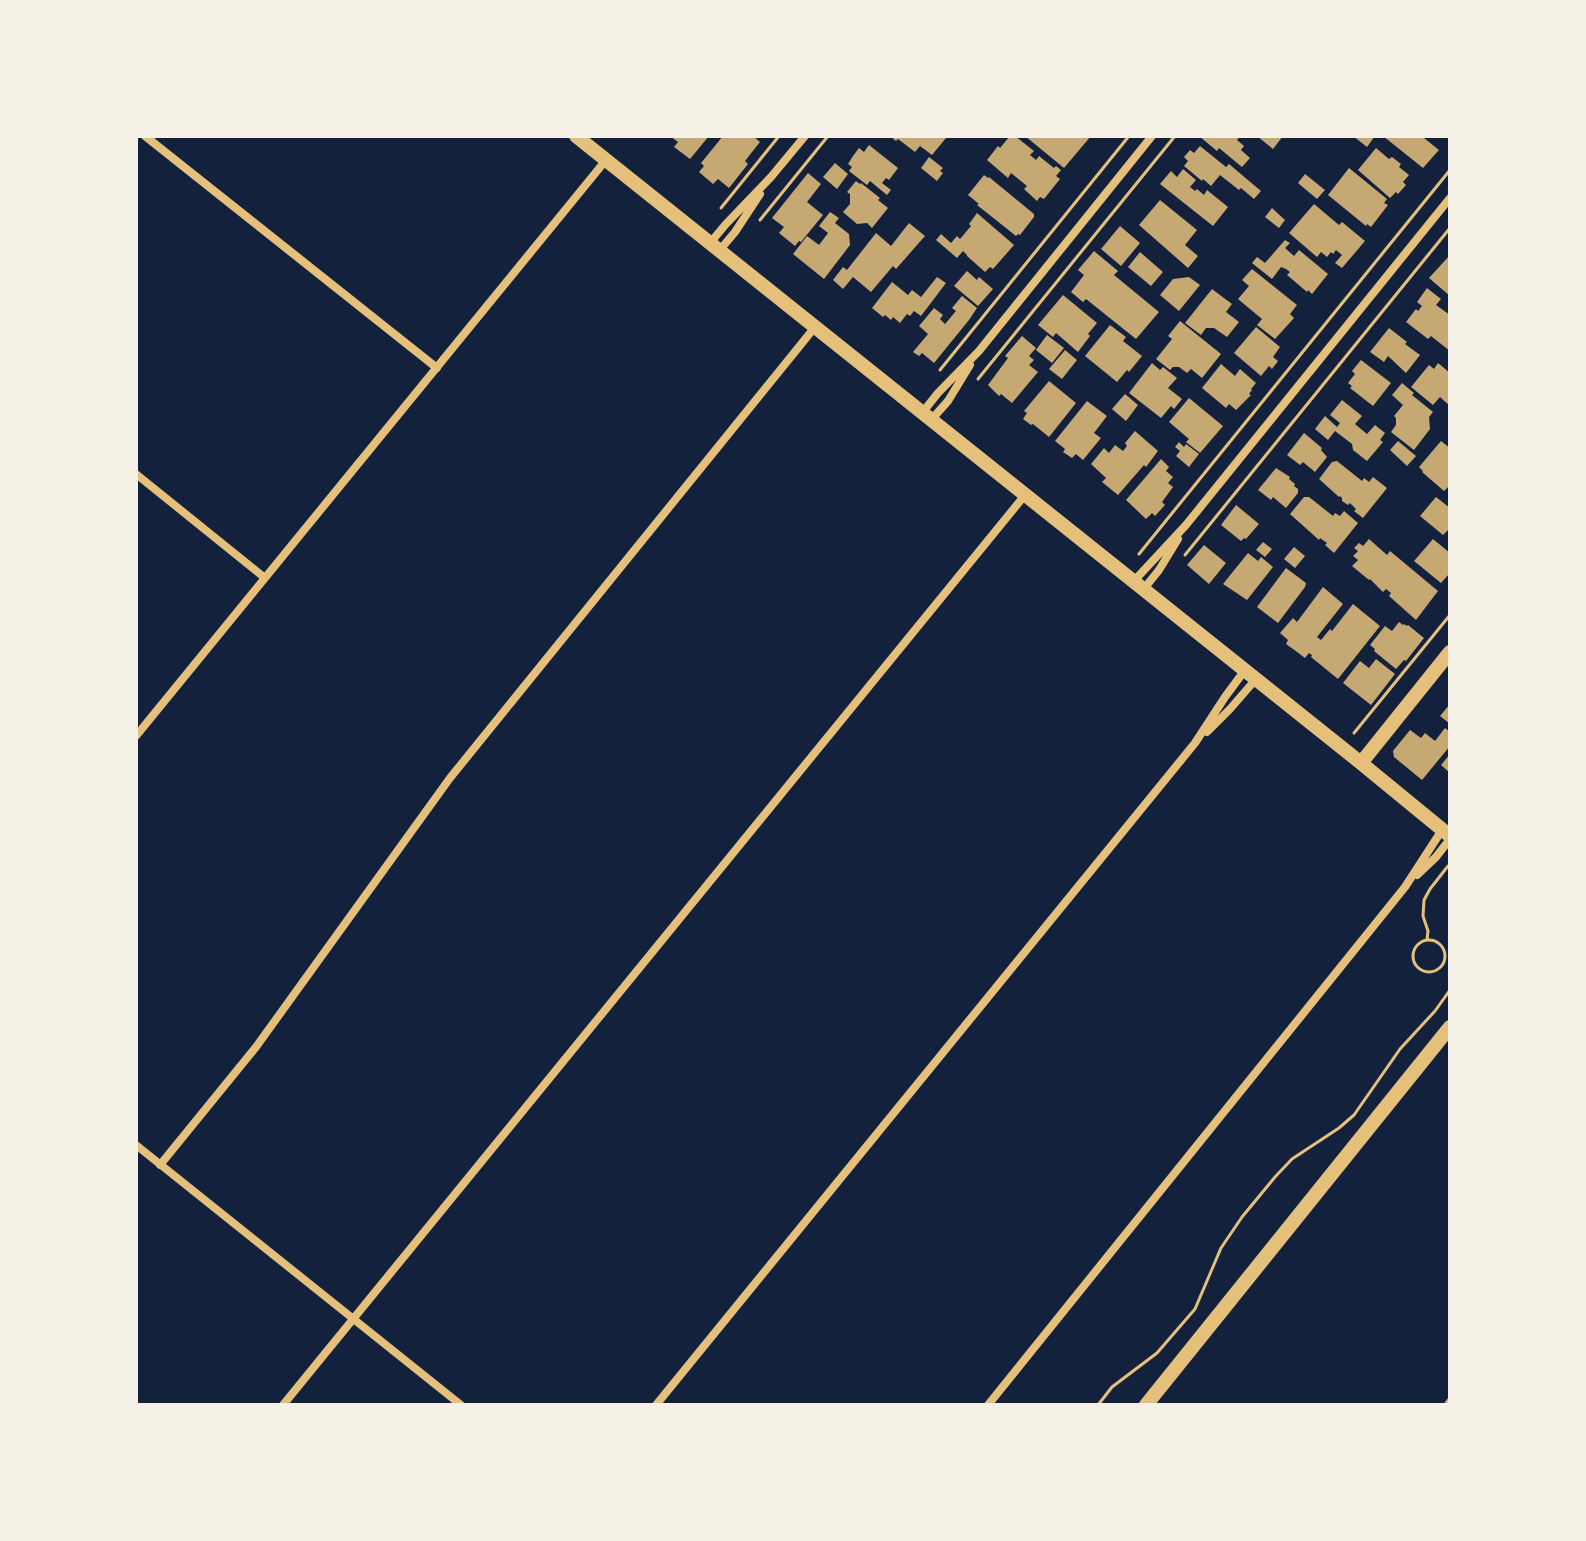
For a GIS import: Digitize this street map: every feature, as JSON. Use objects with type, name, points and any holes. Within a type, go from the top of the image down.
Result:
[{"type":"street","points":[[145,136],[437,368]]},
{"type":"street","points":[[576,136],[1447,835],[988,1405]]},
{"type":"street","points":[[714,247],[735,232],[771,177],[805,136]]},
{"type":"street","points":[[927,417],[948,401],[979,351],[1152,136]]},
{"type":"street","points":[[136,736],[606,160]]},
{"type":"street","points":[[1138,586],[1159,570],[1186,525],[1450,198]]},
{"type":"street","points":[[160,1165],[256,1047],[450,778],[815,327]]},
{"type":"street","points":[[136,474],[265,578]]},
{"type":"street","points":[[283,1405],[1025,495]]},
{"type":"street","points":[[1361,763],[1450,652]]},
{"type":"street","points":[[1195,743],[1230,709],[1251,675]]},
{"type":"street","points":[[656,1405],[1195,743],[1225,697],[1251,675]]},
{"type":"street","points":[[1146,1405],[1450,1027]]},
{"type":"street","points":[[137,1160],[140,1148],[461,1405]]},
{"type":"path","points":[[715,215],[779,136]]},
{"type":"path","points":[[754,228],[828,136]]},
{"type":"path","points":[[937,373],[1129,136]]},
{"type":"path","points":[[975,383],[1175,136]]},
{"type":"path","points":[[1139,554],[1450,170]]},
{"type":"path","points":[[1177,565],[1450,228]]},
{"type":"path","points":[[1354,733],[1450,615]]},
{"type":"path","points":[[1427,940],[1424,900],[1448,866]]},
{"type":"path","points":[[1427,940],[1436,942],[1444,953],[1443,963],[1435,971],[1419,969],[1413,960],[1414,950],[1427,940]]},
{"type":"path","points":[[1444,953],[1450,951]]},
{"type":"path","points":[[1098,1405],[1112,1387],[1157,1353],[1195,1309],[1221,1248],[1267,1186],[1292,1159],[1354,1115],[1400,1049],[1450,990]]},
{"type":"building","points":[[670,136],[709,136],[690,159],[674,147],[678,142]]},
{"type":"building","points":[[723,136],[753,136],[760,142],[729,188],[718,179],[713,184],[699,172],[704,166],[701,163]]},
{"type":"building","points":[[890,136],[946,138],[932,155],[920,146],[915,152]]},
{"type":"building","points":[[1010,136],[1015,136],[1034,151],[1030,155],[1036,160],[1039,156],[1061,170],[1056,176],[1060,179],[1044,199],[1040,197],[1037,201],[1024,189],[1027,186],[1011,173],[1008,178],[987,160]]},
{"type":"building","points":[[1025,136],[1091,136],[1064,168]]},
{"type":"building","points":[[1199,136],[1240,136],[1237,140],[1244,146],[1241,150],[1250,158],[1242,167]]},
{"type":"building","points":[[1257,136],[1283,136],[1273,149]]},
{"type":"building","points":[[1353,136],[1375,136],[1367,147]]},
{"type":"building","points":[[1383,136],[1425,136],[1439,150],[1423,168]]},
{"type":"building","points":[[869,145],[898,168],[889,180],[886,178],[882,183],[891,190],[887,195],[870,181],[867,185],[849,171],[852,167],[848,164],[859,148],[864,152]]},
{"type":"building","points":[[1200,146],[1226,167],[1229,164],[1261,191],[1254,199],[1220,175],[1211,186],[1202,181],[1184,166],[1188,161],[1184,157]]},
{"type":"building","points":[[1376,148],[1401,164],[1399,167],[1409,175],[1403,182],[1406,185],[1390,198],[1358,170]]},
{"type":"building","points":[[929,157],[943,168],[937,181],[921,168]]},
{"type":"building","points":[[835,163],[848,174],[837,189],[823,177]]},
{"type":"building","points":[[1349,168],[1387,199],[1384,203],[1388,205],[1371,227],[1328,195]]},
{"type":"building","points":[[1183,169],[1196,180],[1190,187],[1204,195],[1207,190],[1228,207],[1213,226],[1160,184],[1171,171],[1177,177]]},
{"type":"building","points":[[808,173],[821,184],[807,202],[823,215],[795,246],[779,233],[784,227],[772,218]]},
{"type":"building","points":[[1305,174],[1325,190],[1317,199],[1298,183]]},
{"type":"building","points":[[984,175],[1034,214],[1020,235],[1016,236],[968,195]]},
{"type":"building","points":[[856,181],[880,198],[878,200],[888,208],[872,228],[867,223],[857,224],[843,212],[850,204],[850,194],[847,192]]},
{"type":"building","points":[[1160,200],[1197,230],[1185,245],[1198,256],[1188,268],[1139,225]]},
{"type":"building","points":[[1314,204],[1365,241],[1342,268],[1335,263],[1342,255],[1336,250],[1327,257],[1321,252],[1317,257],[1289,233]]},
{"type":"building","points":[[1272,208],[1285,220],[1279,228],[1265,217]]},
{"type":"building","points":[[830,212],[839,218],[835,223],[849,234],[850,245],[824,279],[793,254],[807,236],[819,245],[828,233],[819,226]]},
{"type":"building","points":[[977,213],[1014,245],[993,269],[990,267],[985,272],[963,251],[957,258],[936,240],[941,234],[951,243],[957,236],[960,239]]},
{"type":"building","points":[[909,223],[925,236],[871,292],[853,277],[843,289],[833,280],[843,267],[847,270],[876,233],[891,246]]},
{"type":"building","points":[[1120,226],[1140,243],[1121,266],[1101,249]]},
{"type":"building","points":[[1285,240],[1290,243],[1285,248],[1294,256],[1299,250],[1328,274],[1312,294],[1287,275],[1290,272],[1286,269],[1281,267],[1272,279],[1252,263],[1257,257],[1265,263]]},
{"type":"building","points":[[1094,251],[1118,271],[1114,275],[1159,312],[1136,339],[1086,299],[1083,302],[1071,292],[1084,275],[1078,270]]},
{"type":"building","points":[[1140,252],[1163,272],[1151,286],[1128,267]]},
{"type":"building","points":[[1450,255],[1450,296],[1429,278]]},
{"type":"building","points":[[1252,269],[1297,305],[1290,314],[1294,318],[1275,339],[1257,325],[1262,319],[1238,299],[1249,286],[1242,280]]},
{"type":"building","points":[[967,271],[993,289],[978,306],[954,286]]},
{"type":"building","points":[[937,277],[946,283],[921,316],[914,311],[900,323],[893,317],[891,320],[885,315],[883,317],[872,308],[892,282],[908,295],[912,290],[921,297]]},
{"type":"building","points":[[1189,277],[1200,285],[1179,311],[1160,295],[1173,279]]},
{"type":"building","points":[[1427,288],[1441,299],[1436,305],[1450,315],[1450,351],[1406,322],[1422,306],[1417,302]]},
{"type":"building","points":[[1212,289],[1232,304],[1226,312],[1239,322],[1227,337],[1214,328],[1206,328],[1201,335],[1185,323]]},
{"type":"building","points":[[1063,295],[1097,323],[1078,352],[1056,333],[1053,337],[1038,325]]},
{"type":"building","points":[[962,296],[977,308],[934,363],[922,353],[919,356],[913,352],[928,334],[919,326],[934,308],[943,315],[940,319],[945,324],[956,311],[952,308]]},
{"type":"building","points":[[1180,321],[1221,354],[1202,378],[1191,369],[1187,373],[1179,367],[1170,370],[1156,359],[1172,339],[1168,336]]},
{"type":"building","points":[[1110,325],[1126,337],[1123,341],[1142,356],[1117,382],[1085,356]]},
{"type":"building","points":[[1256,327],[1280,347],[1273,357],[1278,361],[1261,376],[1234,353]]},
{"type":"building","points":[[1389,328],[1420,355],[1406,373],[1388,356],[1384,362],[1370,352]]},
{"type":"building","points":[[1047,335],[1064,348],[1052,363],[1036,350]]},
{"type":"building","points":[[1022,336],[1036,348],[1029,356],[1034,360],[1029,365],[1038,372],[1012,403],[988,385],[1008,358],[1005,356]]},
{"type":"building","points":[[1065,350],[1077,360],[1062,379],[1049,369]]},
{"type":"building","points":[[1361,360],[1391,383],[1373,406],[1348,383],[1355,374],[1352,371]]},
{"type":"building","points":[[1152,363],[1177,378],[1168,388],[1182,399],[1161,418],[1129,393]]},
{"type":"building","points":[[1438,363],[1450,373],[1450,406],[1440,397],[1433,405],[1411,387],[1429,365],[1434,369]]},
{"type":"building","points":[[1221,364],[1235,376],[1240,369],[1256,383],[1251,395],[1236,410],[1229,404],[1226,408],[1202,388]]},
{"type":"building","points":[[1049,381],[1076,403],[1049,437],[1023,419],[1027,413],[1024,411]]},
{"type":"building","points":[[1402,383],[1433,412],[1429,417],[1430,429],[1414,450],[1391,432],[1396,425],[1394,416],[1403,405],[1392,395]]},
{"type":"building","points":[[1125,394],[1138,405],[1126,421],[1112,409]]},
{"type":"building","points":[[1189,398],[1223,426],[1200,453],[1169,422]]},
{"type":"building","points":[[1342,400],[1362,416],[1355,424],[1367,434],[1375,425],[1385,433],[1380,440],[1383,442],[1367,461],[1335,431],[1328,440],[1315,429],[1325,416],[1337,427],[1340,423],[1330,415]]},
{"type":"building","points":[[1087,401],[1107,416],[1094,433],[1101,438],[1083,460],[1076,454],[1072,458],[1063,452],[1065,449],[1055,441]]},
{"type":"building","points":[[1135,431],[1158,451],[1118,495],[1102,482],[1106,478],[1091,464],[1104,448],[1109,453],[1115,445],[1123,451],[1127,446],[1125,443]]},
{"type":"building","points":[[1304,433],[1322,448],[1327,457],[1315,472],[1287,455]]},
{"type":"building","points":[[1398,441],[1416,456],[1407,466],[1390,450]]},
{"type":"building","points":[[1441,441],[1450,448],[1450,485],[1444,491],[1419,467]]},
{"type":"building","points":[[1179,442],[1199,454],[1189,467],[1176,456],[1180,451],[1175,447]]},
{"type":"building","points":[[1161,459],[1169,467],[1166,471],[1173,477],[1168,483],[1173,487],[1162,502],[1165,505],[1155,516],[1152,513],[1146,519],[1126,500]]},
{"type":"building","points":[[1337,461],[1362,481],[1364,478],[1369,482],[1373,477],[1387,488],[1363,518],[1350,503],[1348,505],[1342,501],[1319,479],[1332,462]]},
{"type":"building","points":[[1276,468],[1290,477],[1298,489],[1286,508],[1258,490]]},
{"type":"building","points":[[1304,497],[1309,497],[1333,516],[1335,513],[1340,516],[1344,511],[1358,523],[1334,553],[1325,545],[1327,543],[1319,540],[1290,514]]},
{"type":"building","points":[[1436,497],[1450,508],[1450,532],[1448,530],[1443,535],[1420,516]]},
{"type":"building","points":[[1236,505],[1259,524],[1241,541],[1221,525]]},
{"type":"building","points":[[1369,539],[1387,555],[1390,551],[1438,591],[1416,620],[1389,596],[1391,593],[1386,589],[1383,592],[1352,566],[1358,560],[1353,556],[1358,551],[1354,548],[1359,543],[1363,546]]},
{"type":"building","points":[[1433,539],[1450,553],[1450,573],[1441,583],[1414,561]]},
{"type":"building","points":[[1263,542],[1272,549],[1265,557],[1256,550]]},
{"type":"building","points":[[1204,545],[1226,563],[1209,584],[1187,565]]},
{"type":"building","points":[[1294,547],[1305,556],[1295,568],[1284,559]]},
{"type":"building","points":[[1248,553],[1258,561],[1261,557],[1273,567],[1247,600],[1223,584]]},
{"type":"building","points":[[1286,568],[1306,583],[1278,623],[1257,607]]},
{"type":"building","points":[[1323,587],[1343,604],[1317,637],[1321,640],[1353,604],[1380,626],[1338,679],[1312,655],[1309,653],[1305,658],[1286,644],[1288,640],[1280,633],[1293,618],[1297,622]]},
{"type":"building","points":[[1399,622],[1424,638],[1396,669],[1370,645],[1385,626],[1392,631]]},
{"type":"building","points":[[1376,659],[1395,674],[1371,705],[1343,683],[1360,661],[1369,668]]},
{"type":"building","points":[[1450,704],[1450,724],[1440,716]]},
{"type":"building","points":[[1445,728],[1450,732],[1450,746],[1422,780],[1394,757],[1393,751],[1410,730],[1421,738],[1425,733],[1435,741]]},
{"type":"building","points":[[1450,754],[1450,773],[1441,765]]}]
